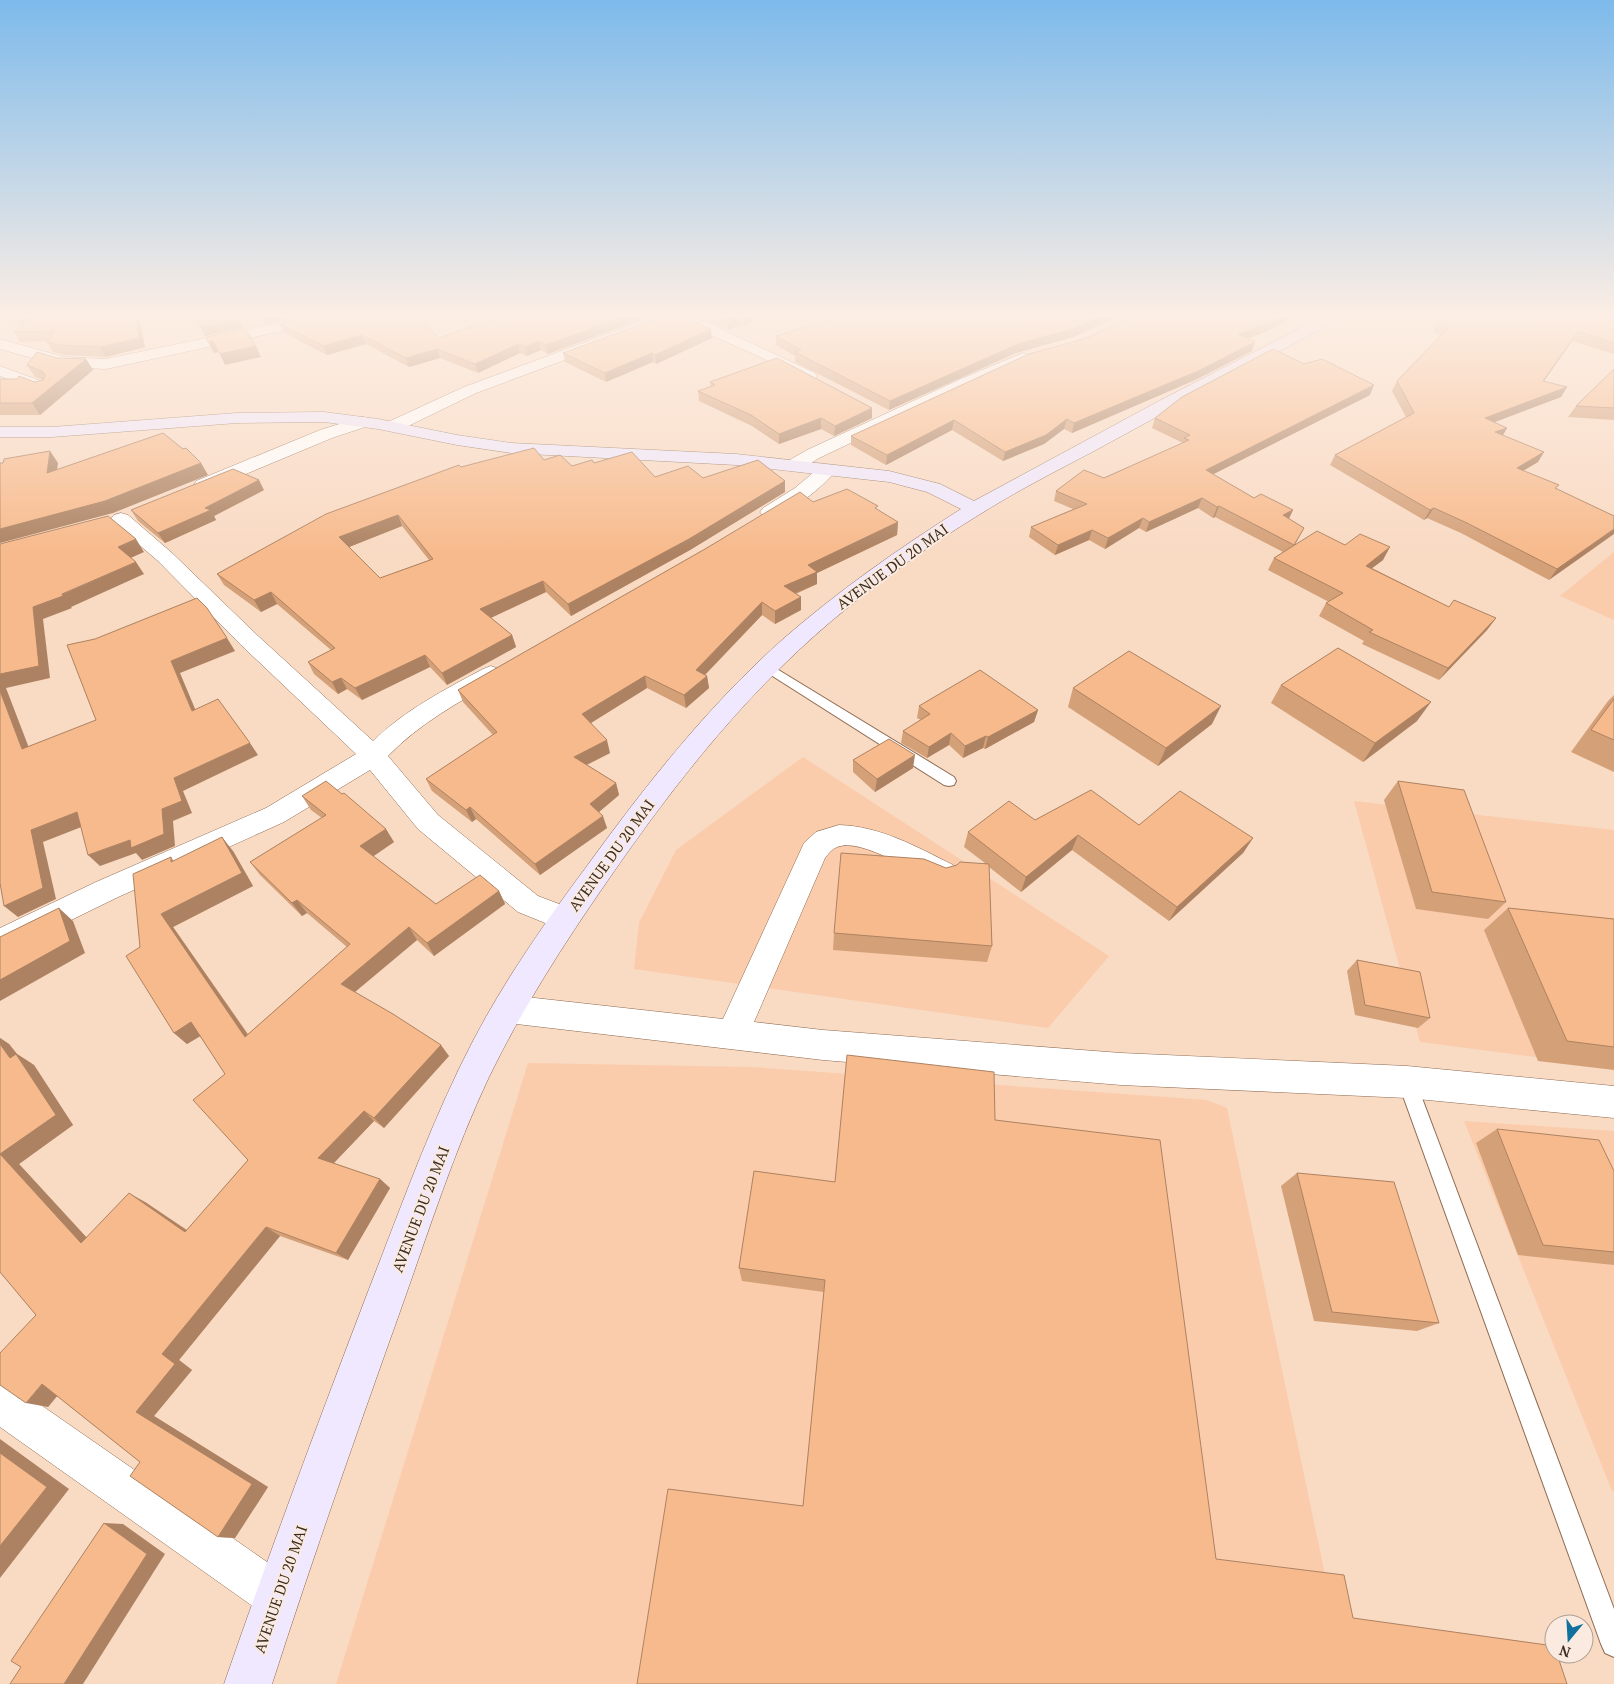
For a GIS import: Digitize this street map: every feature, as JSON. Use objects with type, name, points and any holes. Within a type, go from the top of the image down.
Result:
[{"type":"main road","name":"AVENUE DU 20 MAI","points":[[248,1684],[277,1596],[441,1150],[475,1071],[508,1010],[565,919],[628,829],[689,751],[767,667],[838,604],[974,509],[1184,397]]},
{"type":"main road","points":[[0,432],[27,434],[78,432],[135,424],[222,418],[299,416],[394,426],[475,444],[515,448],[642,454],[862,472],[910,481],[947,493],[974,509]]},
{"type":"street","points":[[394,426],[456,397]]},
{"type":"street","points":[[794,465],[813,454],[936,397]]},
{"type":"street","points":[[874,410],[890,418]]},
{"type":"street","points":[[186,493],[300,445],[362,422]]},
{"type":"street","points":[[754,522],[802,492],[827,470]]},
{"type":"street","points":[[144,510],[111,521],[165,557],[249,640],[373,756],[428,822],[528,904],[565,919]]},
{"type":"street","points":[[0,942],[106,890],[275,815],[373,756],[396,733],[436,704],[512,662]]},
{"type":"street","points":[[732,1035],[814,851],[826,840],[843,836],[865,837],[943,873]]},
{"type":"street","points":[[508,1010],[823,1045],[1121,1069],[1407,1082],[1614,1102]]},
{"type":"street","points":[[0,1402],[277,1596]]},
{"type":"lane","points":[[767,667],[950,781]]},
{"type":"lane","points":[[1407,1082],[1614,1644]]},
{"type":"shaded area","points":[[1614,552],[1614,620],[1560,596]]},
{"type":"shaded area","points":[[803,757],[1109,956],[1048,1028],[634,969],[639,923],[676,850]]},
{"type":"shaded area","points":[[1354,801],[1614,830],[1614,1067],[1420,1042]]},
{"type":"shaded area","points":[[528,1063],[752,1067],[1207,1100],[1227,1108],[1348,1684],[336,1684]]},
{"type":"shaded area","points":[[1464,1121],[1614,1131],[1614,1491],[1612,1491]]},
{"type":"building","points":[[0,397],[40,397],[32,403],[0,403]]},
{"type":"building","points":[[710,397],[850,397],[872,408],[835,426],[821,418],[779,434],[751,415]]},
{"type":"building","points":[[881,397],[900,397],[890,401]]},
{"type":"building","points":[[937,397],[1137,397],[1074,423],[1067,419],[1046,435],[1005,452],[954,420],[887,455],[851,436]]},
{"type":"building","points":[[1182,397],[1351,397],[1206,470],[1254,498],[1261,494],[1293,510],[1283,515],[1304,528],[1294,545],[1202,498],[1149,522],[1143,518],[1108,538],[1092,530],[1058,545],[1031,527],[1087,504],[1056,491],[1084,470],[1104,478],[1189,440],[1184,438],[1190,435],[1155,418]]},
{"type":"building","points":[[1405,397],[1542,397],[1485,418],[1507,428],[1495,432],[1544,452],[1517,468],[1559,485],[1555,488],[1614,516],[1614,529],[1557,569],[1467,523],[1434,508],[1430,510],[1335,455],[1414,413]]},
{"type":"building","points":[[1586,397],[1614,397],[1614,408],[1576,406]]},
{"type":"building","points":[[163,433],[183,449],[186,448],[201,463],[105,501],[0,529],[0,463],[3,463],[4,459],[50,451],[47,473]]},
{"type":"building","points":[[534,448],[544,460],[560,455],[572,466],[592,460],[594,463],[632,452],[655,477],[688,466],[703,478],[758,460],[785,481],[689,539],[568,604],[543,581],[480,609],[512,635],[442,673],[425,655],[355,688],[341,678],[332,682],[308,662],[335,648],[271,592],[254,600],[217,574],[326,514],[459,465],[461,467]],"holes":[[[398,515],[433,559],[380,578],[339,537]]]},
{"type":"building","points":[[233,469],[259,480],[205,508],[211,510],[158,533],[131,510]]},
{"type":"building","points":[[847,489],[878,506],[875,508],[898,522],[808,565],[817,572],[784,586],[801,597],[775,611],[762,602],[696,670],[707,676],[684,695],[645,676],[582,714],[607,740],[574,757],[616,783],[590,804],[603,816],[535,864],[470,807],[466,810],[426,779],[497,732],[458,690],[705,549],[800,492],[813,502]]},
{"type":"building","points":[[108,516],[136,539],[118,547],[136,562],[62,594],[63,596],[33,607],[39,666],[0,674],[0,544]]},
{"type":"building","points":[[1317,531],[1345,545],[1360,534],[1390,547],[1366,566],[1449,607],[1454,600],[1496,618],[1448,668],[1369,632],[1373,630],[1326,603],[1343,593],[1274,558]]},
{"type":"building","points":[[197,598],[207,608],[227,638],[171,661],[192,711],[218,699],[250,743],[174,778],[182,801],[162,809],[164,834],[131,848],[130,840],[88,855],[77,812],[31,830],[43,888],[4,906],[0,883],[0,691],[22,749],[96,720],[67,645],[95,639]]},
{"type":"building","points":[[1338,648],[1431,702],[1375,743],[1281,685]]},
{"type":"building","points":[[1129,651],[1221,706],[1166,748],[1073,688]]},
{"type":"building","points":[[980,670],[1038,710],[988,737],[986,736],[965,746],[951,733],[929,747],[903,731],[930,714],[919,706]]},
{"type":"building","points":[[1614,699],[1614,740],[1591,730]]},
{"type":"building","points":[[889,739],[915,755],[877,779],[853,760]]},
{"type":"building","points":[[326,781],[342,794],[344,793],[386,829],[360,846],[436,904],[480,875],[499,891],[427,943],[409,927],[341,984],[441,1045],[374,1118],[364,1111],[318,1158],[380,1179],[336,1253],[266,1227],[162,1354],[175,1364],[136,1412],[252,1484],[218,1537],[130,1476],[140,1462],[42,1384],[26,1403],[0,1385],[0,1353],[36,1315],[0,1272],[0,1154],[81,1243],[129,1193],[185,1232],[248,1160],[193,1100],[225,1074],[191,1022],[174,1033],[126,956],[140,947],[133,874],[171,857],[171,862],[222,837],[242,873],[161,914],[245,1037],[350,944],[297,900],[292,903],[250,862],[326,815],[302,796]]},
{"type":"building","points":[[1398,781],[1464,790],[1506,902],[1432,892]]},
{"type":"building","points":[[1091,790],[1139,825],[1180,791],[1253,838],[1177,907],[1078,835],[1026,877],[968,832],[1009,801],[1035,820]]},
{"type":"building","points":[[841,853],[924,859],[946,868],[957,865],[960,862],[989,864],[992,946],[834,933]]},
{"type":"building","points":[[59,908],[70,941],[0,980],[0,937]]},
{"type":"building","points":[[1508,908],[1614,919],[1614,1047],[1567,1041]]},
{"type":"building","points":[[1357,960],[1420,972],[1430,1018],[1365,1005]]},
{"type":"building","points":[[0,1044],[10,1058],[16,1054],[56,1115],[0,1154]]},
{"type":"building","points":[[847,1055],[994,1072],[995,1120],[1160,1140],[1216,1559],[1344,1575],[1353,1618],[1544,1645],[1544,1664],[1560,1664],[1567,1684],[637,1684],[668,1489],[803,1506],[825,1280],[739,1268],[754,1171],[835,1182]]},
{"type":"building","points":[[1497,1129],[1599,1140],[1614,1171],[1614,1252],[1543,1245]]},
{"type":"building","points":[[1297,1173],[1394,1182],[1439,1323],[1332,1312]]},
{"type":"building","points":[[0,1453],[47,1487],[0,1546]]},
{"type":"building","points":[[104,1523],[147,1554],[64,1684],[10,1684],[21,1667],[11,1661]]}]
